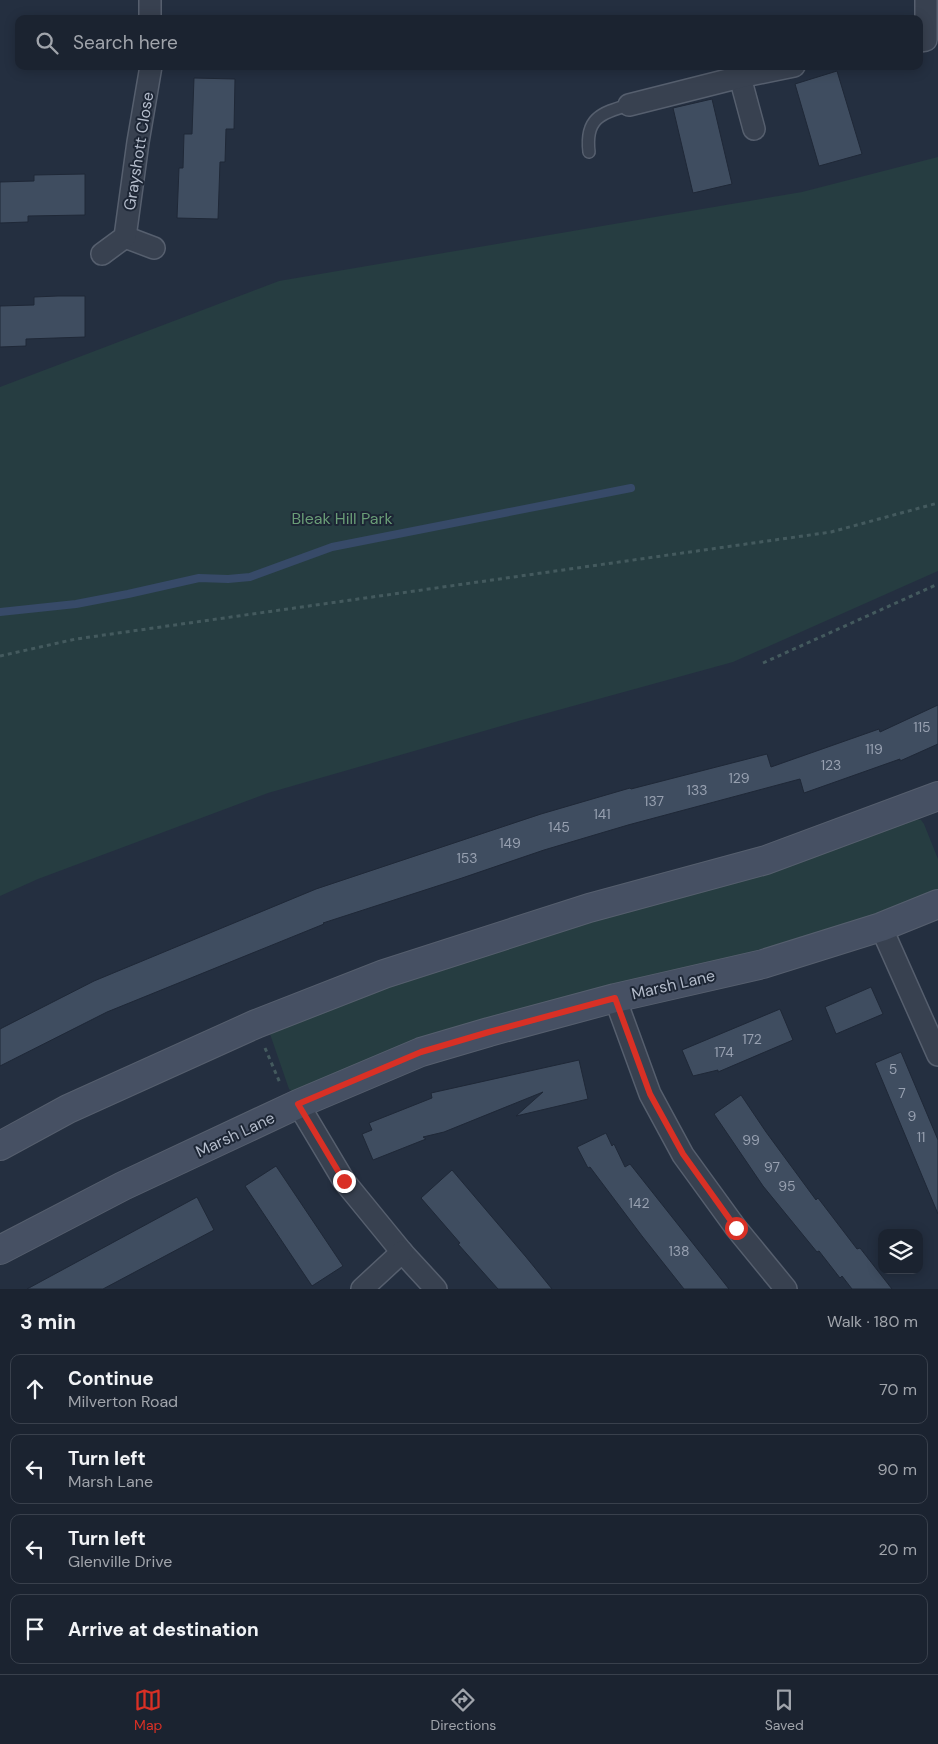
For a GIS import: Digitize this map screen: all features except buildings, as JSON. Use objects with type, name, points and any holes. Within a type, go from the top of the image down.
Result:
[{"type":"main road","points":[[0,1146],[68,1109],[256,1024],[384,974],[589,908],[766,860],[938,796]]},
{"type":"main road","name":"Marsh Lane","points":[[0,1250],[123,1186],[298,1104],[421,1052],[615,998],[762,964],[881,926],[938,904]]},
{"type":"street","points":[[150,0],[150,15]]},
{"type":"street","points":[[923,40],[926,40],[926,0]]},
{"type":"street","name":"Grayshott Close","points":[[125,237],[150,70]]},
{"type":"street","points":[[629,104],[774,70]]},
{"type":"street","points":[[740,77],[754,129]]},
{"type":"street","points":[[102,254],[125,237],[154,248]]},
{"type":"street","points":[[881,926],[938,1055]]},
{"type":"street","points":[[615,998],[650,1094],[683,1154],[736,1228],[786,1289]]},
{"type":"street","points":[[298,1104],[344,1181],[402,1252],[436,1289]]},
{"type":"street","points":[[362,1289],[402,1252]]},
{"type":"lane","points":[[588,152],[587,138],[590,127],[597,118],[616,108],[629,104]]},
{"type":"path","points":[[0,656],[76,638],[831,532],[938,503]]},
{"type":"path","points":[[763,663],[938,584]]},
{"type":"path","points":[[256,1024],[286,1097],[298,1104]]},
{"type":"green space","name":"Bleak Hill Park","points":[[938,157],[938,571],[733,662],[268,793],[38,879],[0,896],[0,387],[279,281],[802,192]]},
{"type":"green space","points":[[915,819],[921,820],[924,824],[938,859],[938,893],[820,934],[564,1000],[293,1092],[289,1089],[270,1034],[272,1030],[383,986]]},
{"type":"waterway","points":[[0,612],[76,604],[199,578],[228,579],[250,577],[332,547],[631,488]]},
{"type":"route","points":[[344,1181],[298,1104],[421,1052],[615,998],[650,1094],[683,1154],[736,1228]]}]
